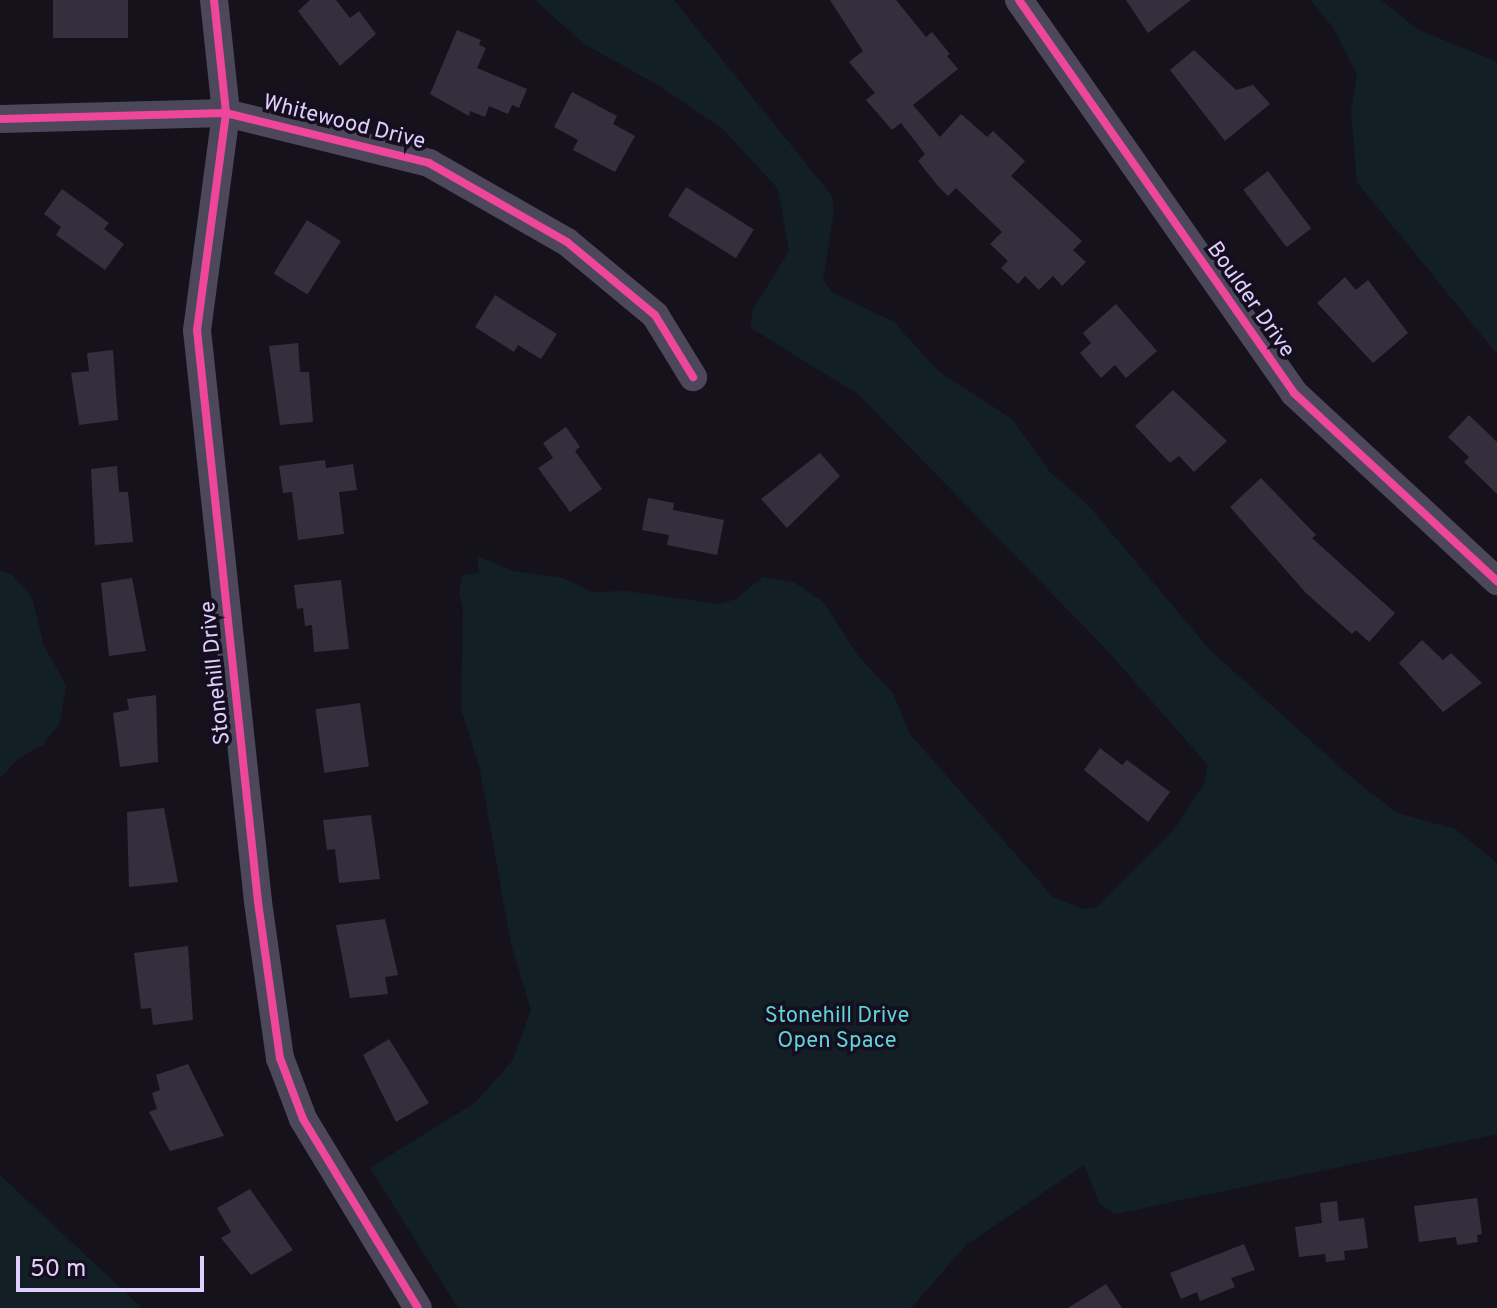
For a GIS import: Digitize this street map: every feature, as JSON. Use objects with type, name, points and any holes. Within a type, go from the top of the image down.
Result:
[{"type":"street","name":"Stonehill Drive","points":[[214,0],[226,113],[197,330],[256,886],[280,1058],[303,1119],[418,1308]]},
{"type":"street","name":"Boulder Drive","points":[[1019,0],[1294,393],[1497,581]]},
{"type":"street","name":"Whitewood Drive","points":[[0,119],[226,113],[429,163],[567,242],[655,315],[693,377]]},
{"type":"green space","name":"Stonehill Drive Open Space","points":[[535,0],[674,0],[832,196],[834,212],[823,279],[832,292],[894,322],[938,371],[1012,419],[1050,472],[1088,505],[1210,650],[1350,776],[1397,813],[1455,829],[1497,863],[1497,1134],[1115,1214],[1100,1204],[1084,1165],[966,1245],[911,1308],[458,1308],[370,1168],[476,1102],[513,1060],[531,1010],[511,944],[480,770],[461,708],[463,609],[459,592],[462,575],[479,573],[477,556],[513,571],[563,578],[592,592],[626,591],[719,604],[736,599],[763,577],[795,583],[823,602],[859,657],[893,693],[909,733],[1053,897],[1083,909],[1097,907],[1176,827],[1205,782],[1207,764],[1105,648],[859,395],[751,328],[752,311],[789,251],[778,189],[724,130],[658,85],[584,44]]},
{"type":"green space","points":[[1311,0],[1381,0],[1417,29],[1497,62],[1497,354],[1357,182],[1351,111],[1357,75],[1334,29]]},
{"type":"green space","points":[[0,571],[11,574],[32,597],[44,646],[66,685],[60,723],[43,745],[19,758],[0,778]]},
{"type":"green space","points":[[0,1175],[142,1308],[0,1308]]},
{"type":"building","points":[[53,0],[128,0],[128,38],[53,38]]},
{"type":"building","points":[[310,0],[336,0],[350,18],[359,11],[376,34],[340,66],[298,11]]},
{"type":"building","points":[[830,0],[896,0],[926,37],[932,32],[950,54],[947,56],[958,69],[913,105],[940,137],[961,114],[987,137],[993,131],[1025,161],[1011,176],[1082,241],[1073,250],[1086,262],[1062,286],[1053,276],[1039,290],[1025,276],[1018,284],[1001,268],[1008,261],[990,244],[1002,232],[956,188],[948,196],[918,161],[925,154],[901,123],[892,130],[866,100],[875,93],[849,62],[863,51]]},
{"type":"building","points":[[1126,0],[1191,0],[1148,33]]},
{"type":"building","points":[[457,30],[481,40],[479,45],[486,48],[477,68],[527,89],[519,108],[512,105],[508,114],[489,106],[485,117],[470,111],[469,116],[430,94]]},
{"type":"building","points":[[1194,50],[1236,90],[1253,85],[1270,104],[1225,141],[1170,70]]},
{"type":"building","points":[[572,92],[617,116],[613,124],[635,136],[615,172],[573,150],[578,140],[554,127]]},
{"type":"building","points":[[1268,171],[1311,229],[1287,247],[1243,190]]},
{"type":"building","points":[[686,187],[754,229],[736,258],[668,216]]},
{"type":"building","points":[[62,189],[109,223],[104,229],[124,244],[105,270],[56,235],[61,227],[44,214]]},
{"type":"building","points":[[307,220],[341,241],[308,295],[274,273]]},
{"type":"building","points":[[1345,277],[1356,290],[1368,280],[1408,333],[1373,363],[1317,303]]},
{"type":"building","points":[[495,295],[557,334],[541,359],[518,345],[514,352],[475,327]]},
{"type":"building","points":[[1116,304],[1157,351],[1126,378],[1115,365],[1101,378],[1080,353],[1091,343],[1083,333]]},
{"type":"building","points":[[298,343],[300,372],[309,372],[313,422],[280,425],[269,346]]},
{"type":"building","points":[[113,350],[118,420],[79,425],[71,373],[89,371],[87,353]]},
{"type":"building","points":[[1173,390],[1227,441],[1194,472],[1179,456],[1170,463],[1135,426]]},
{"type":"building","points":[[1469,415],[1497,442],[1497,494],[1464,462],[1469,457],[1448,437]]},
{"type":"building","points":[[566,427],[580,447],[575,451],[602,489],[570,512],[538,468],[553,458],[543,443]]},
{"type":"building","points":[[820,453],[840,476],[787,528],[761,499]]},
{"type":"building","points":[[325,460],[326,468],[353,464],[357,490],[339,492],[344,534],[298,540],[292,492],[283,493],[279,466]]},
{"type":"building","points":[[117,466],[119,492],[128,492],[133,542],[95,545],[91,469]]},
{"type":"building","points":[[1261,478],[1316,535],[1312,538],[1395,613],[1369,642],[1356,630],[1352,634],[1306,593],[1230,507]]},
{"type":"building","points":[[648,498],[674,503],[673,510],[724,520],[717,555],[667,545],[669,535],[642,530]]},
{"type":"building","points":[[132,578],[146,651],[109,656],[101,583]]},
{"type":"building","points":[[341,580],[349,649],[314,652],[312,625],[305,626],[303,608],[297,609],[294,585]]},
{"type":"building","points":[[1422,640],[1443,660],[1451,653],[1482,683],[1443,712],[1399,663]]},
{"type":"building","points":[[156,695],[158,762],[120,767],[113,713],[129,710],[127,699]]},
{"type":"building","points":[[360,703],[369,766],[324,773],[315,709]]},
{"type":"building","points":[[1100,748],[1122,765],[1127,760],[1170,792],[1148,822],[1084,770]]},
{"type":"building","points":[[164,808],[178,882],[129,887],[127,812]]},
{"type":"building","points":[[371,815],[380,879],[339,883],[335,849],[327,850],[323,820]]},
{"type":"building","points":[[385,919],[398,975],[385,977],[388,994],[350,998],[336,925]]},
{"type":"building","points":[[188,946],[193,1020],[153,1025],[151,1008],[141,1009],[134,953]]},
{"type":"building","points":[[389,1039],[429,1103],[396,1122],[363,1055]]},
{"type":"building","points":[[188,1064],[224,1136],[170,1151],[149,1112],[157,1109],[152,1093],[160,1090],[156,1075]]},
{"type":"building","points":[[250,1189],[293,1250],[251,1275],[221,1238],[231,1232],[217,1208]]},
{"type":"building","points":[[1477,1198],[1482,1234],[1477,1235],[1478,1242],[1457,1245],[1456,1237],[1419,1242],[1414,1206]]},
{"type":"building","points":[[1337,1201],[1339,1221],[1364,1218],[1368,1248],[1344,1251],[1345,1260],[1326,1262],[1325,1254],[1299,1257],[1295,1227],[1322,1223],[1320,1203]]},
{"type":"building","points":[[1244,1244],[1255,1270],[1231,1278],[1235,1287],[1200,1301],[1197,1292],[1181,1299],[1170,1273]]},
{"type":"building","points":[[1106,1284],[1122,1308],[1068,1308]]},
{"type":"cycle path","points":[[214,0],[226,113],[197,330],[258,902],[280,1058],[303,1119],[418,1308]]},
{"type":"cycle path","points":[[1019,0],[1294,393],[1497,581]]},
{"type":"cycle path","points":[[0,119],[226,113],[429,163],[567,242],[655,315],[693,377]]}]
